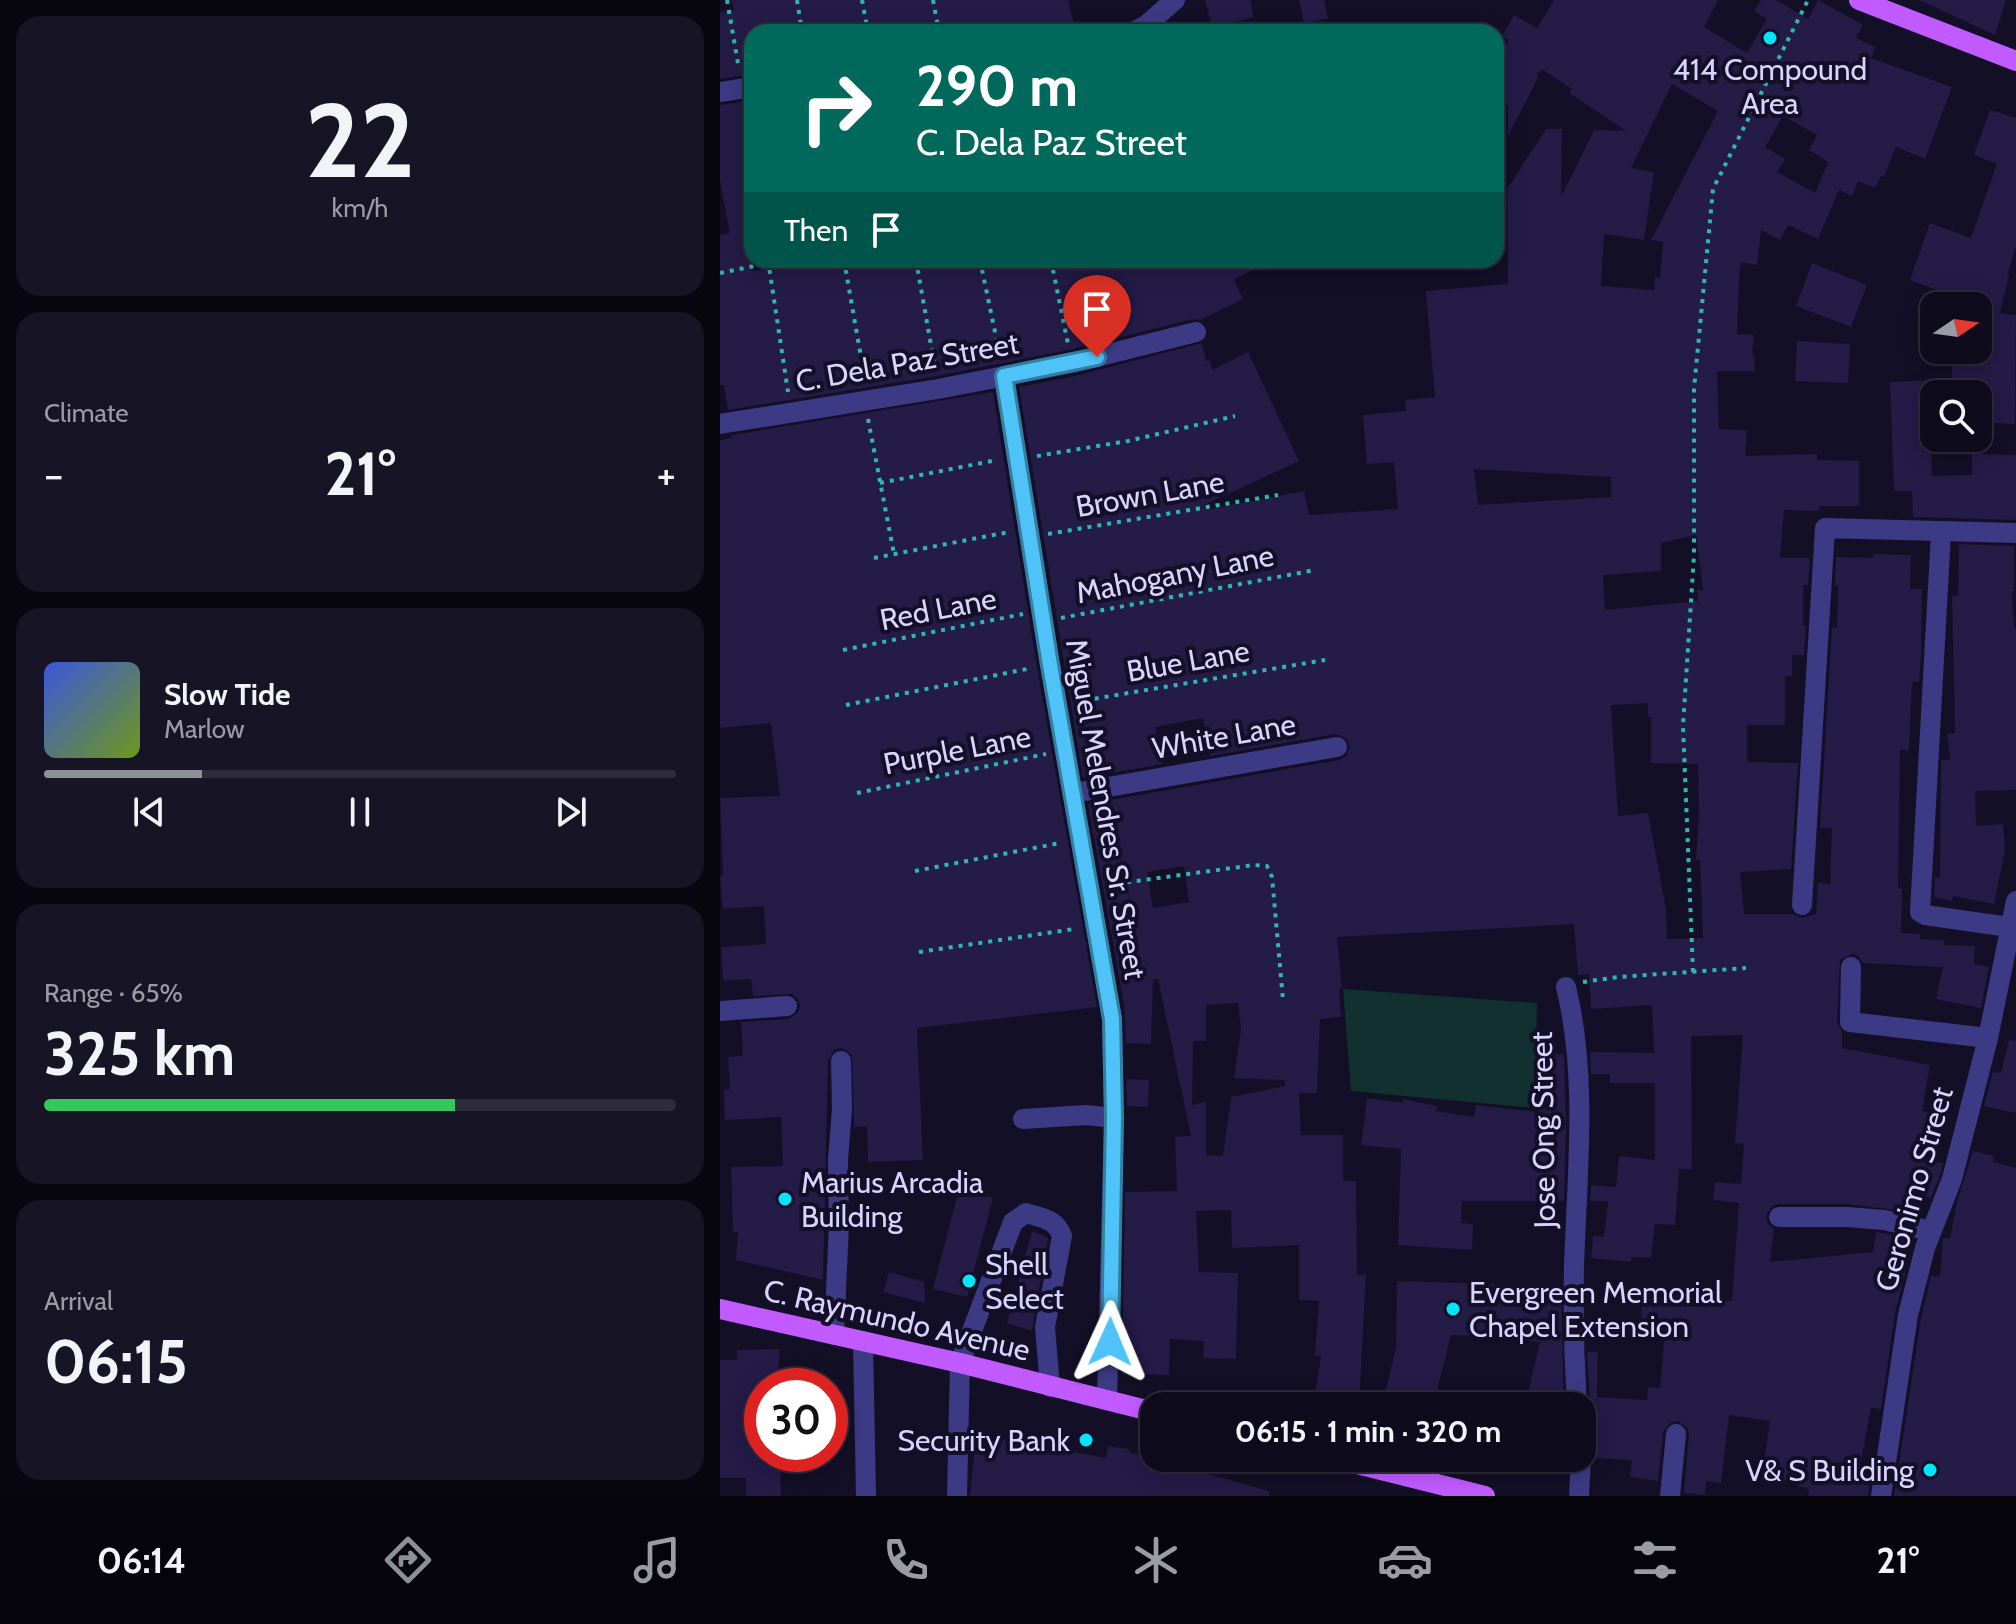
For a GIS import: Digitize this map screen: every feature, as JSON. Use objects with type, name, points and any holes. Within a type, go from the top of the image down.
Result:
[{"type":"main road","points":[[1859,0],[2016,61]]},
{"type":"main road","name":"C. Raymundo Avenue","points":[[720,1309],[960,1363],[1140,1408]]},
{"type":"main road","points":[[1389,1472],[1485,1496]]},
{"type":"street","points":[[1147,24],[1175,0]]},
{"type":"street","points":[[720,92],[744,88]]},
{"type":"street","name":"C. Dela Paz Street","points":[[720,424],[1072,363],[1196,332]]},
{"type":"street","name":"Miguel Melendres Sr. Street","points":[[1004,376],[1064,751],[1074,793],[1112,1019],[1114,1118],[1107,1400]]},
{"type":"street","points":[[1802,905],[1825,528],[2016,533]]},
{"type":"street","points":[[1941,533],[1920,912],[2009,927]]},
{"type":"street","name":"White Lane","points":[[1074,793],[1337,747]]},
{"type":"street","name":"Geronimo Street","points":[[1881,1496],[1908,1315],[1931,1231],[1952,1179],[1988,1038],[2016,901]]},
{"type":"street","points":[[1851,967],[1850,1022],[1988,1038]]},
{"type":"street","name":"Jose Ong Street","points":[[1566,987],[1577,1052],[1578,1206],[1574,1270],[1577,1392]]},
{"type":"street","points":[[720,1011],[787,1006]]},
{"type":"street","points":[[834,1335],[841,1061]]},
{"type":"street","points":[[1023,1119],[1086,1115],[1114,1118]]},
{"type":"street","points":[[957,1496],[960,1363],[1013,1222],[1026,1213],[1058,1226],[1062,1236],[1045,1327],[1050,1387]]},
{"type":"street","points":[[1779,1217],[1884,1220],[1931,1231]]},
{"type":"street","points":[[863,1341],[866,1496]]},
{"type":"street","points":[[1670,1496],[1676,1434]]},
{"type":"street","points":[[1579,1496],[1580,1472]]},
{"type":"path","points":[[797,0],[801,24]]},
{"type":"path","points":[[862,0],[866,24]]},
{"type":"path","points":[[933,0],[938,24]]},
{"type":"path","points":[[1693,972],[1683,726],[1694,555],[1694,389],[1713,189],[1808,0]]},
{"type":"path","points":[[720,273],[744,268]]},
{"type":"path","points":[[769,268],[791,413]]},
{"type":"path","points":[[845,268],[894,554]]},
{"type":"path","points":[[917,268],[937,378]]},
{"type":"path","points":[[982,268],[1004,376]]},
{"type":"path","points":[[1053,268],[1072,363]]},
{"type":"path","points":[[880,483],[999,460],[1128,441],[1235,416]]},
{"type":"path","name":"Brown Lane","points":[[874,558],[1278,495]]},
{"type":"path","name":"Mahogany Lane","points":[[1042,616],[1315,570]]},
{"type":"path","name":"Red Lane","points":[[843,650],[1042,616]]},
{"type":"path","name":"Blue Lane","points":[[1058,705],[1325,660]]},
{"type":"path","points":[[846,705],[1050,665]]},
{"type":"path","name":"Purple Lane","points":[[857,793],[1064,751]]},
{"type":"path","points":[[915,871],[1072,841]]},
{"type":"path","points":[[1091,888],[1254,865],[1267,866],[1272,877],[1283,1000]]},
{"type":"path","points":[[919,952],[1096,925]]},
{"type":"path","name":"Jose Ong Street","points":[[1566,987],[1618,977],[1746,968]]},
{"type":"green space","points":[[1343,989],[1537,1003],[1535,1108],[1351,1091]]},
{"type":"building","points":[[732,0],[1068,0],[1074,24],[744,24],[744,75],[720,79],[720,12],[734,10]]},
{"type":"building","points":[[1205,0],[1250,0],[1254,17],[1227,24],[1211,24]]},
{"type":"building","points":[[1299,0],[1324,0],[1328,18],[1304,24]]},
{"type":"building","points":[[1554,0],[1718,0],[1704,27],[1747,53],[1767,19],[1754,11],[1761,0],[1776,0],[1808,19],[1818,0],[1863,25],[1856,38],[1876,47],[1871,58],[1952,87],[1925,159],[1896,147],[1884,177],[1881,176],[1875,188],[1858,181],[1852,196],[1839,190],[1818,239],[1788,225],[1780,240],[1761,230],[1757,265],[1741,262],[1739,279],[1737,334],[1754,335],[1752,354],[1755,371],[1717,371],[1719,429],[1747,430],[1745,456],[1817,454],[1817,460],[1859,461],[1859,506],[1819,506],[1819,511],[1784,510],[1780,558],[1810,558],[1808,585],[1803,585],[1803,625],[1806,626],[1804,655],[1792,655],[1792,676],[1785,676],[1785,725],[1747,725],[1747,762],[1798,763],[1791,869],[1740,872],[1744,914],[1793,914],[1802,918],[1816,914],[1818,883],[1830,884],[1832,828],[1820,828],[1832,627],[1837,628],[1836,557],[1911,555],[1910,589],[1922,589],[1921,655],[1919,682],[1912,682],[1909,750],[1900,750],[1898,888],[1902,889],[1901,933],[1920,934],[1920,939],[1944,940],[1944,945],[1975,946],[1974,964],[1989,967],[1981,1008],[1936,999],[1943,967],[1863,963],[1852,954],[1840,960],[1837,1022],[1842,1032],[1842,1048],[1930,1065],[1922,1111],[1939,1114],[1931,1161],[1943,1163],[1940,1175],[1931,1198],[1920,1196],[1917,1213],[1848,1204],[1779,1204],[1772,1206],[1766,1216],[1768,1224],[1774,1229],[1770,1262],[1873,1252],[1876,1232],[1906,1238],[1901,1265],[1906,1265],[1905,1275],[1895,1313],[1881,1409],[1871,1408],[1862,1456],[1859,1480],[1870,1482],[1868,1496],[1808,1496],[1809,1489],[1762,1476],[1770,1421],[1729,1415],[1721,1483],[1706,1481],[1705,1495],[1684,1493],[1689,1434],[1678,1421],[1670,1423],[1663,1432],[1658,1481],[1630,1477],[1632,1460],[1596,1458],[1596,1392],[1589,1392],[1587,1352],[1598,1352],[1597,1397],[1647,1400],[1648,1387],[1660,1388],[1665,1332],[1640,1330],[1643,1293],[1732,1301],[1739,1203],[1713,1200],[1715,1182],[1741,1184],[1744,1144],[1735,1143],[1743,1035],[1691,1036],[1692,1169],[1679,1169],[1675,1225],[1655,1224],[1651,1258],[1632,1257],[1631,1262],[1591,1258],[1593,1236],[1604,1237],[1608,1201],[1590,1201],[1591,1185],[1616,1187],[1619,1156],[1655,1160],[1655,1083],[1610,1083],[1610,1074],[1591,1074],[1590,1052],[1654,1053],[1652,1005],[1591,1009],[1589,974],[1578,975],[1574,924],[1337,937],[1342,988],[1339,988],[1341,1017],[1320,1019],[1317,1093],[1299,1093],[1301,1135],[1343,1135],[1343,1181],[1356,1181],[1357,1275],[1366,1274],[1360,1392],[1316,1392],[1321,1356],[1315,1356],[1319,1301],[1299,1300],[1299,1245],[1232,1248],[1231,1210],[1196,1211],[1199,1272],[1238,1273],[1236,1359],[1203,1358],[1204,1341],[1170,1339],[1169,1375],[1122,1374],[1125,1192],[1177,1191],[1175,1137],[1191,1136],[1158,979],[1153,979],[1151,1044],[1126,1043],[1124,1004],[1088,804],[1339,760],[1346,756],[1350,746],[1346,738],[1335,734],[1210,756],[1203,718],[1155,727],[1162,764],[1083,778],[1019,387],[1202,343],[1206,361],[1210,360],[1212,370],[1248,352],[1299,461],[1204,505],[1206,510],[1304,491],[1309,515],[1398,509],[1394,462],[1367,464],[1363,415],[1406,411],[1405,400],[1435,397],[1426,291],[1508,284],[1507,189],[1546,129],[1562,129],[1561,197],[1594,130],[1626,131],[1569,93],[1572,89],[1542,69],[1540,73],[1537,72],[1538,78],[1508,136],[1508,104],[1504,111],[1504,50],[1509,40],[1504,37],[1514,15],[1537,28]],"holes":[[[1672,84],[1718,111],[1651,240],[1663,242],[1660,278],[1655,277],[1654,290],[1601,286],[1604,234],[1644,240],[1654,172],[1631,168]],[[1783,116],[1817,135],[1809,150],[1828,162],[1815,193],[1777,172],[1785,159],[1765,147]],[[1474,469],[1611,477],[1611,497],[1478,505]],[[1696,535],[1703,590],[1697,590],[1698,601],[1605,610],[1603,575],[1661,571],[1661,543]],[[1648,703],[1651,763],[1698,764],[1696,860],[1700,860],[1703,938],[1667,939],[1666,909],[1648,813],[1618,816],[1611,705]],[[1184,866],[1189,902],[1153,908],[1147,872]],[[1238,1003],[1241,1029],[1234,1078],[1285,1080],[1285,1086],[1231,1097],[1223,1156],[1206,1155],[1206,1102],[1192,1105],[1193,1041],[1206,1041],[1206,1005]]]},
{"type":"building","points":[[1919,0],[2006,0],[1995,35]]},
{"type":"building","points":[[744,101],[744,268],[752,268],[753,271],[768,268],[1256,268],[1234,280],[1243,299],[1200,320],[1193,319],[1069,350],[936,376],[728,410],[724,385],[720,385],[720,235],[730,233],[720,181],[720,105]]},
{"type":"building","points":[[1990,110],[2016,118],[2016,246],[2000,313],[2016,315],[2015,424],[1992,423],[1992,380],[1951,380],[1953,364],[1992,364],[1992,292],[1943,292],[1910,280],[1930,223],[1971,238],[1997,164],[1974,155]]},
{"type":"building","points":[[1812,263],[1867,285],[1851,327],[1796,306]]},
{"type":"building","points":[[1797,341],[1850,344],[1848,383],[1795,381]]},
{"type":"building","points":[[1920,381],[1920,452],[1931,452],[1932,476],[1972,475],[1972,454],[2016,455],[2016,520],[1913,517],[1912,491],[1894,491],[1890,382]]},
{"type":"building","points":[[993,392],[1037,667],[1097,1007],[917,1028],[923,1160],[868,1162],[867,1126],[854,1127],[852,1055],[842,1048],[834,1050],[828,1061],[823,1280],[736,1260],[738,1232],[733,1232],[731,1167],[783,1166],[781,1117],[725,1120],[724,1090],[730,1089],[728,1057],[743,1056],[741,1022],[789,1019],[800,1006],[792,994],[753,996],[751,979],[723,981],[721,947],[766,944],[764,906],[723,909],[720,798],[780,796],[771,723],[720,728],[720,440],[732,438],[732,435]]},
{"type":"building","points":[[1959,544],[2014,546],[2016,790],[1975,791],[1976,826],[2003,824],[2005,850],[1994,904],[1953,896],[1952,901],[1934,897],[1935,877],[1940,878],[1941,760],[1950,760],[1947,734],[1955,733],[1952,596],[1958,596]]},
{"type":"building","points":[[2009,1040],[2016,1041],[2016,1113],[1984,1106],[1993,1072],[2001,1073]]},
{"type":"building","points":[[1564,1054],[1564,1201],[1462,1201],[1461,1223],[1473,1224],[1472,1250],[1398,1245],[1401,1149],[1361,1145],[1367,1098],[1403,1103],[1403,1099],[1437,1106],[1436,1111],[1474,1117],[1476,1105],[1538,1112],[1537,1075],[1553,1074],[1552,1055]]},
{"type":"building","points":[[1126,1079],[1149,1080],[1148,1107],[1127,1106]]},
{"type":"building","points":[[1973,1151],[1994,1156],[1993,1162],[2016,1168],[2016,1496],[1894,1496],[1921,1318],[1931,1276],[1940,1277],[1943,1238],[1950,1238],[1957,1202]]},
{"type":"building","points":[[959,1189],[993,1198],[967,1297],[933,1289]]},
{"type":"building","points":[[1032,1231],[1048,1238],[1032,1331],[1007,1323]]},
{"type":"building","points":[[889,1272],[924,1282],[925,1303],[883,1292]]},
{"type":"building","points":[[1397,1281],[1561,1286],[1564,1392],[1528,1392],[1540,1342],[1514,1340],[1514,1337],[1451,1335],[1437,1392],[1385,1392],[1396,1348]]},
{"type":"building","points":[[779,1349],[779,1368],[744,1368],[744,1472],[780,1472],[781,1496],[746,1496],[746,1478],[720,1478],[720,1360],[737,1360],[737,1350]]},
{"type":"building","points":[[976,1434],[1106,1458],[1108,1446],[1129,1449],[1129,1452],[1140,1455],[1140,1472],[1201,1472],[1269,1491],[1269,1496],[970,1496]]},
{"type":"place","name":"414 Compound Area","points":[[1770,38]]},
{"type":"place","name":"Marius Arcadia Building","points":[[785,1199]]},
{"type":"place","name":"Shell Select","points":[[969,1281]]},
{"type":"place","name":"Evergreen Memorial Chapel Extension","points":[[1453,1309]]},
{"type":"place","name":"Security Bank","points":[[1086,1440]]},
{"type":"place","name":"V& S Building","points":[[1930,1470]]},
{"type":"route","points":[[1097,357],[1004,376],[1064,751],[1074,793],[1112,1019],[1114,1118],[1110,1342]]}]
